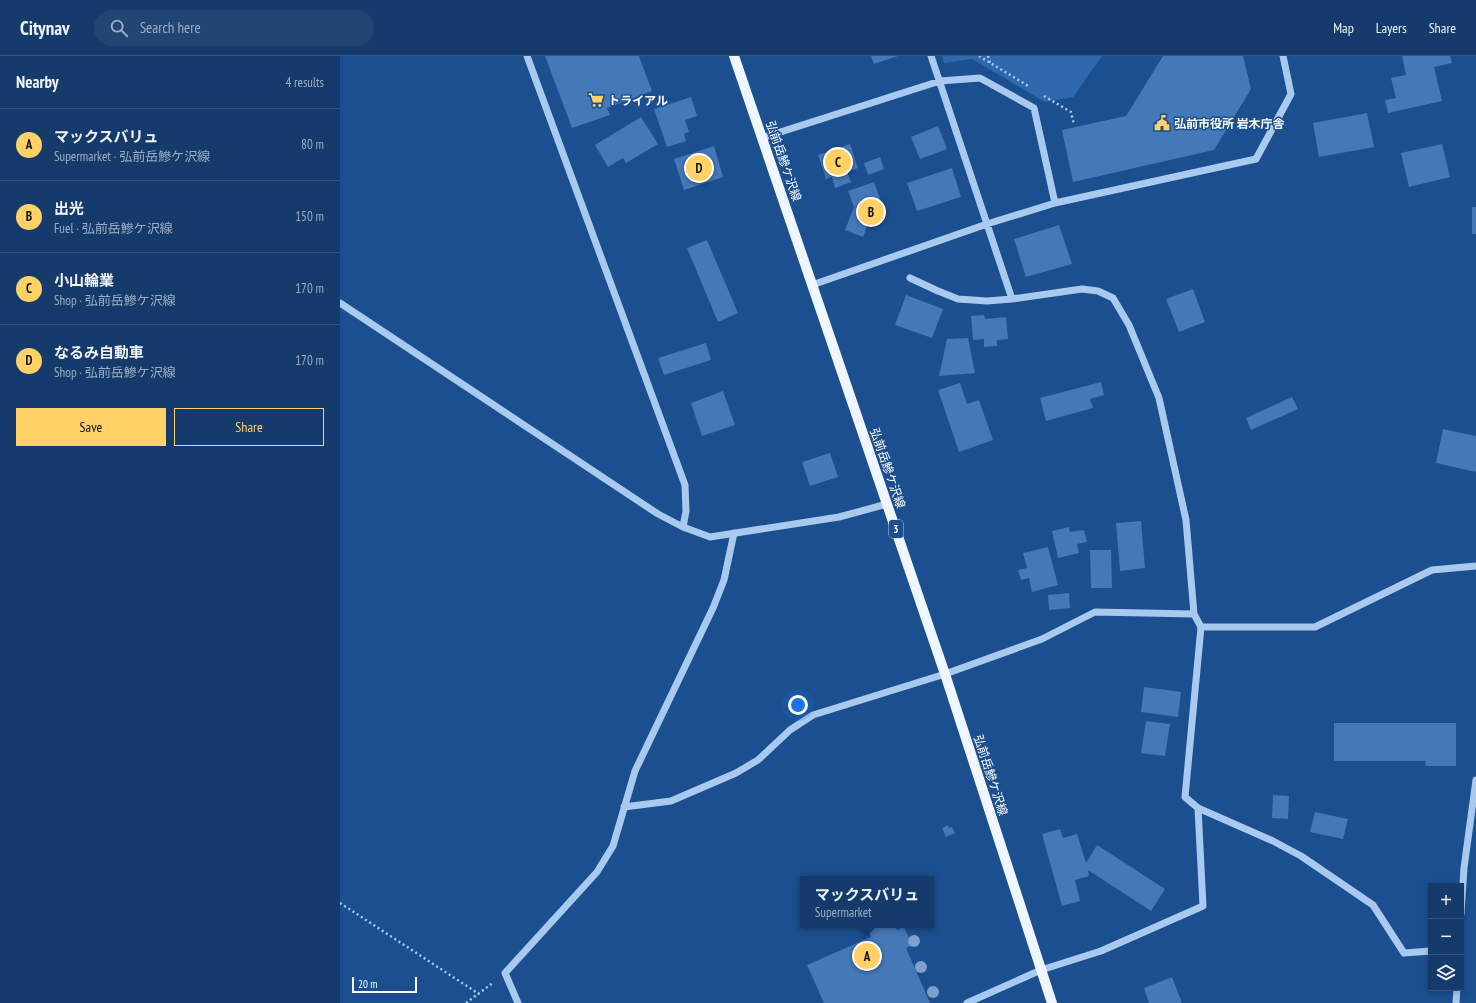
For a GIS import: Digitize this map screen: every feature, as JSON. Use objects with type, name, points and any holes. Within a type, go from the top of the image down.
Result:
[{"type":"main road","name":"弘前岳鰺ケ沢線","points":[[734,56],[945,674],[1052,1003]]},
{"type":"street","points":[[527,56],[685,485],[686,511],[683,527]]},
{"type":"street","points":[[931,56],[1012,299]]},
{"type":"street","points":[[812,286],[987,224],[1055,203],[1256,159],[1292,94],[1283,56]]},
{"type":"street","points":[[762,138],[940,81],[980,78],[1034,108],[1055,203]]},
{"type":"street","points":[[910,278],[958,299],[987,301],[1012,299],[1082,289],[1098,291],[1113,298],[1122,311],[1159,398],[1186,520],[1194,614],[1201,627],[1185,797],[1198,808],[1273,841],[1301,856],[1373,905],[1404,953],[1428,951]]},
{"type":"street","points":[[340,303],[652,509],[683,527],[710,536],[839,517],[887,504]]},
{"type":"street","points":[[518,1003],[505,973],[597,872],[612,846],[635,771],[713,608],[724,580],[734,533]]},
{"type":"street","points":[[1201,627],[1315,627],[1432,570],[1476,566]]},
{"type":"street","points":[[624,807],[671,801],[736,773],[758,760],[790,730],[813,715],[945,674],[1042,639],[1096,612],[1194,614]]},
{"type":"street","points":[[1463,883],[1476,780]]},
{"type":"street","points":[[967,1003],[1041,970],[1101,951],[1203,906],[1198,808]]},
{"type":"street","points":[[1456,1003],[1457,991]]},
{"type":"path","points":[[988,56],[990,63]]},
{"type":"path","points":[[340,903],[479,994]]},
{"type":"path","points":[[466,1003],[505,973]]},
{"type":"shaded area","points":[[942,56],[1102,56],[1073,97],[1045,102],[972,59],[944,63]]},
{"type":"building","name":"トライアル","points":[[545,56],[639,56],[652,91],[607,108],[610,115],[572,128]]},
{"type":"building","points":[[871,56],[898,56],[874,64]]},
{"type":"building","name":"弘前市役所 岩木庁舎","points":[[1163,56],[1243,56],[1251,89],[1214,150],[1073,182],[1062,130],[1126,116]]},
{"type":"building","points":[[1402,56],[1450,56],[1452,63],[1434,67],[1442,101],[1388,113],[1385,100],[1396,98],[1391,78],[1406,75]]},
{"type":"building","points":[[691,97],[697,116],[685,120],[689,132],[684,134],[686,141],[667,147],[654,109]]},
{"type":"building","points":[[1367,113],[1374,147],[1319,157],[1313,123]]},
{"type":"building","points":[[641,117],[658,144],[626,163],[623,158],[608,167],[595,145]]},
{"type":"building","points":[[938,126],[947,149],[920,159],[911,137]]},
{"type":"building","points":[[850,144],[858,168],[847,172],[851,182],[835,188],[832,177],[826,179],[818,155]]},
{"type":"building","points":[[1442,144],[1450,177],[1409,187],[1401,153]]},
{"type":"building","points":[[714,146],[723,177],[684,190],[674,159]]},
{"type":"building","points":[[880,157],[884,169],[868,175],[864,163]]},
{"type":"building","points":[[952,168],[961,197],[917,211],[907,183]]},
{"type":"building","points":[[874,182],[884,210],[872,214],[863,237],[845,230],[854,207],[848,191]]},
{"type":"building","points":[[1472,207],[1476,207],[1476,234],[1472,234]]},
{"type":"building","points":[[1059,225],[1072,264],[1026,277],[1014,239]]},
{"type":"building","points":[[707,240],[738,313],[718,322],[687,248]]},
{"type":"building","points":[[1193,289],[1205,322],[1179,332],[1166,299]]},
{"type":"building","points":[[906,295],[943,309],[932,338],[895,325]]},
{"type":"building","points":[[984,315],[985,319],[1006,317],[1008,339],[997,340],[997,346],[984,347],[984,339],[973,340],[971,316]]},
{"type":"building","points":[[968,338],[975,373],[939,376],[947,339]]},
{"type":"building","points":[[706,343],[711,360],[664,375],[658,358]]},
{"type":"building","points":[[1101,382],[1104,395],[1090,399],[1093,408],[1046,421],[1040,398]]},
{"type":"building","points":[[960,383],[967,404],[979,400],[993,440],[959,452],[938,390]]},
{"type":"building","points":[[723,391],[735,425],[702,436],[691,403]]},
{"type":"building","points":[[1292,397],[1298,409],[1251,430],[1246,418]]},
{"type":"building","points":[[1443,429],[1476,436],[1476,472],[1436,463]]},
{"type":"building","points":[[830,453],[838,477],[810,486],[802,462]]},
{"type":"building","points":[[1141,521],[1145,568],[1120,571],[1116,523]]},
{"type":"building","points":[[1069,527],[1070,532],[1084,530],[1087,542],[1077,544],[1079,553],[1058,558],[1052,531]]},
{"type":"building","points":[[1048,547],[1058,585],[1032,592],[1029,578],[1021,580],[1018,570],[1027,568],[1023,553]]},
{"type":"building","points":[[1090,550],[1111,550],[1112,588],[1091,588]]},
{"type":"building","points":[[1069,593],[1070,608],[1049,610],[1048,595]]},
{"type":"building","points":[[1144,687],[1181,692],[1178,717],[1141,712]]},
{"type":"building","points":[[1146,721],[1170,724],[1165,756],[1141,753]]},
{"type":"building","points":[[1334,723],[1456,723],[1456,766],[1426,766],[1425,761],[1334,761]]},
{"type":"building","points":[[1273,795],[1289,796],[1288,819],[1272,818]]},
{"type":"building","points":[[1315,812],[1348,819],[1343,839],[1310,832]]},
{"type":"building","points":[[948,825],[949,828],[952,827],[955,833],[946,837],[942,828]]},
{"type":"building","points":[[1060,829],[1063,838],[1077,834],[1086,863],[1097,845],[1165,889],[1151,911],[1088,870],[1089,876],[1075,880],[1080,901],[1062,906],[1042,834]]},
{"type":"building","points":[[867,928],[896,928],[897,930],[904,928],[912,945],[906,948],[930,1003],[824,1003],[807,965],[871,937]]},
{"type":"building","points":[[1172,977],[1182,1003],[1149,1003],[1144,988]]},
{"type":"place","name":"トライアル","points":[[596,100]]},
{"type":"place","name":"弘前市役所 岩木庁舎","points":[[1162,123]]},
{"type":"place","name":"小山輪業","points":[[838,162]]},
{"type":"place","name":"なるみ自動車","points":[[699,168]]},
{"type":"place","name":"出光","points":[[871,212]]},
{"type":"place","name":"マックスバリュ","points":[[867,956]]}]
